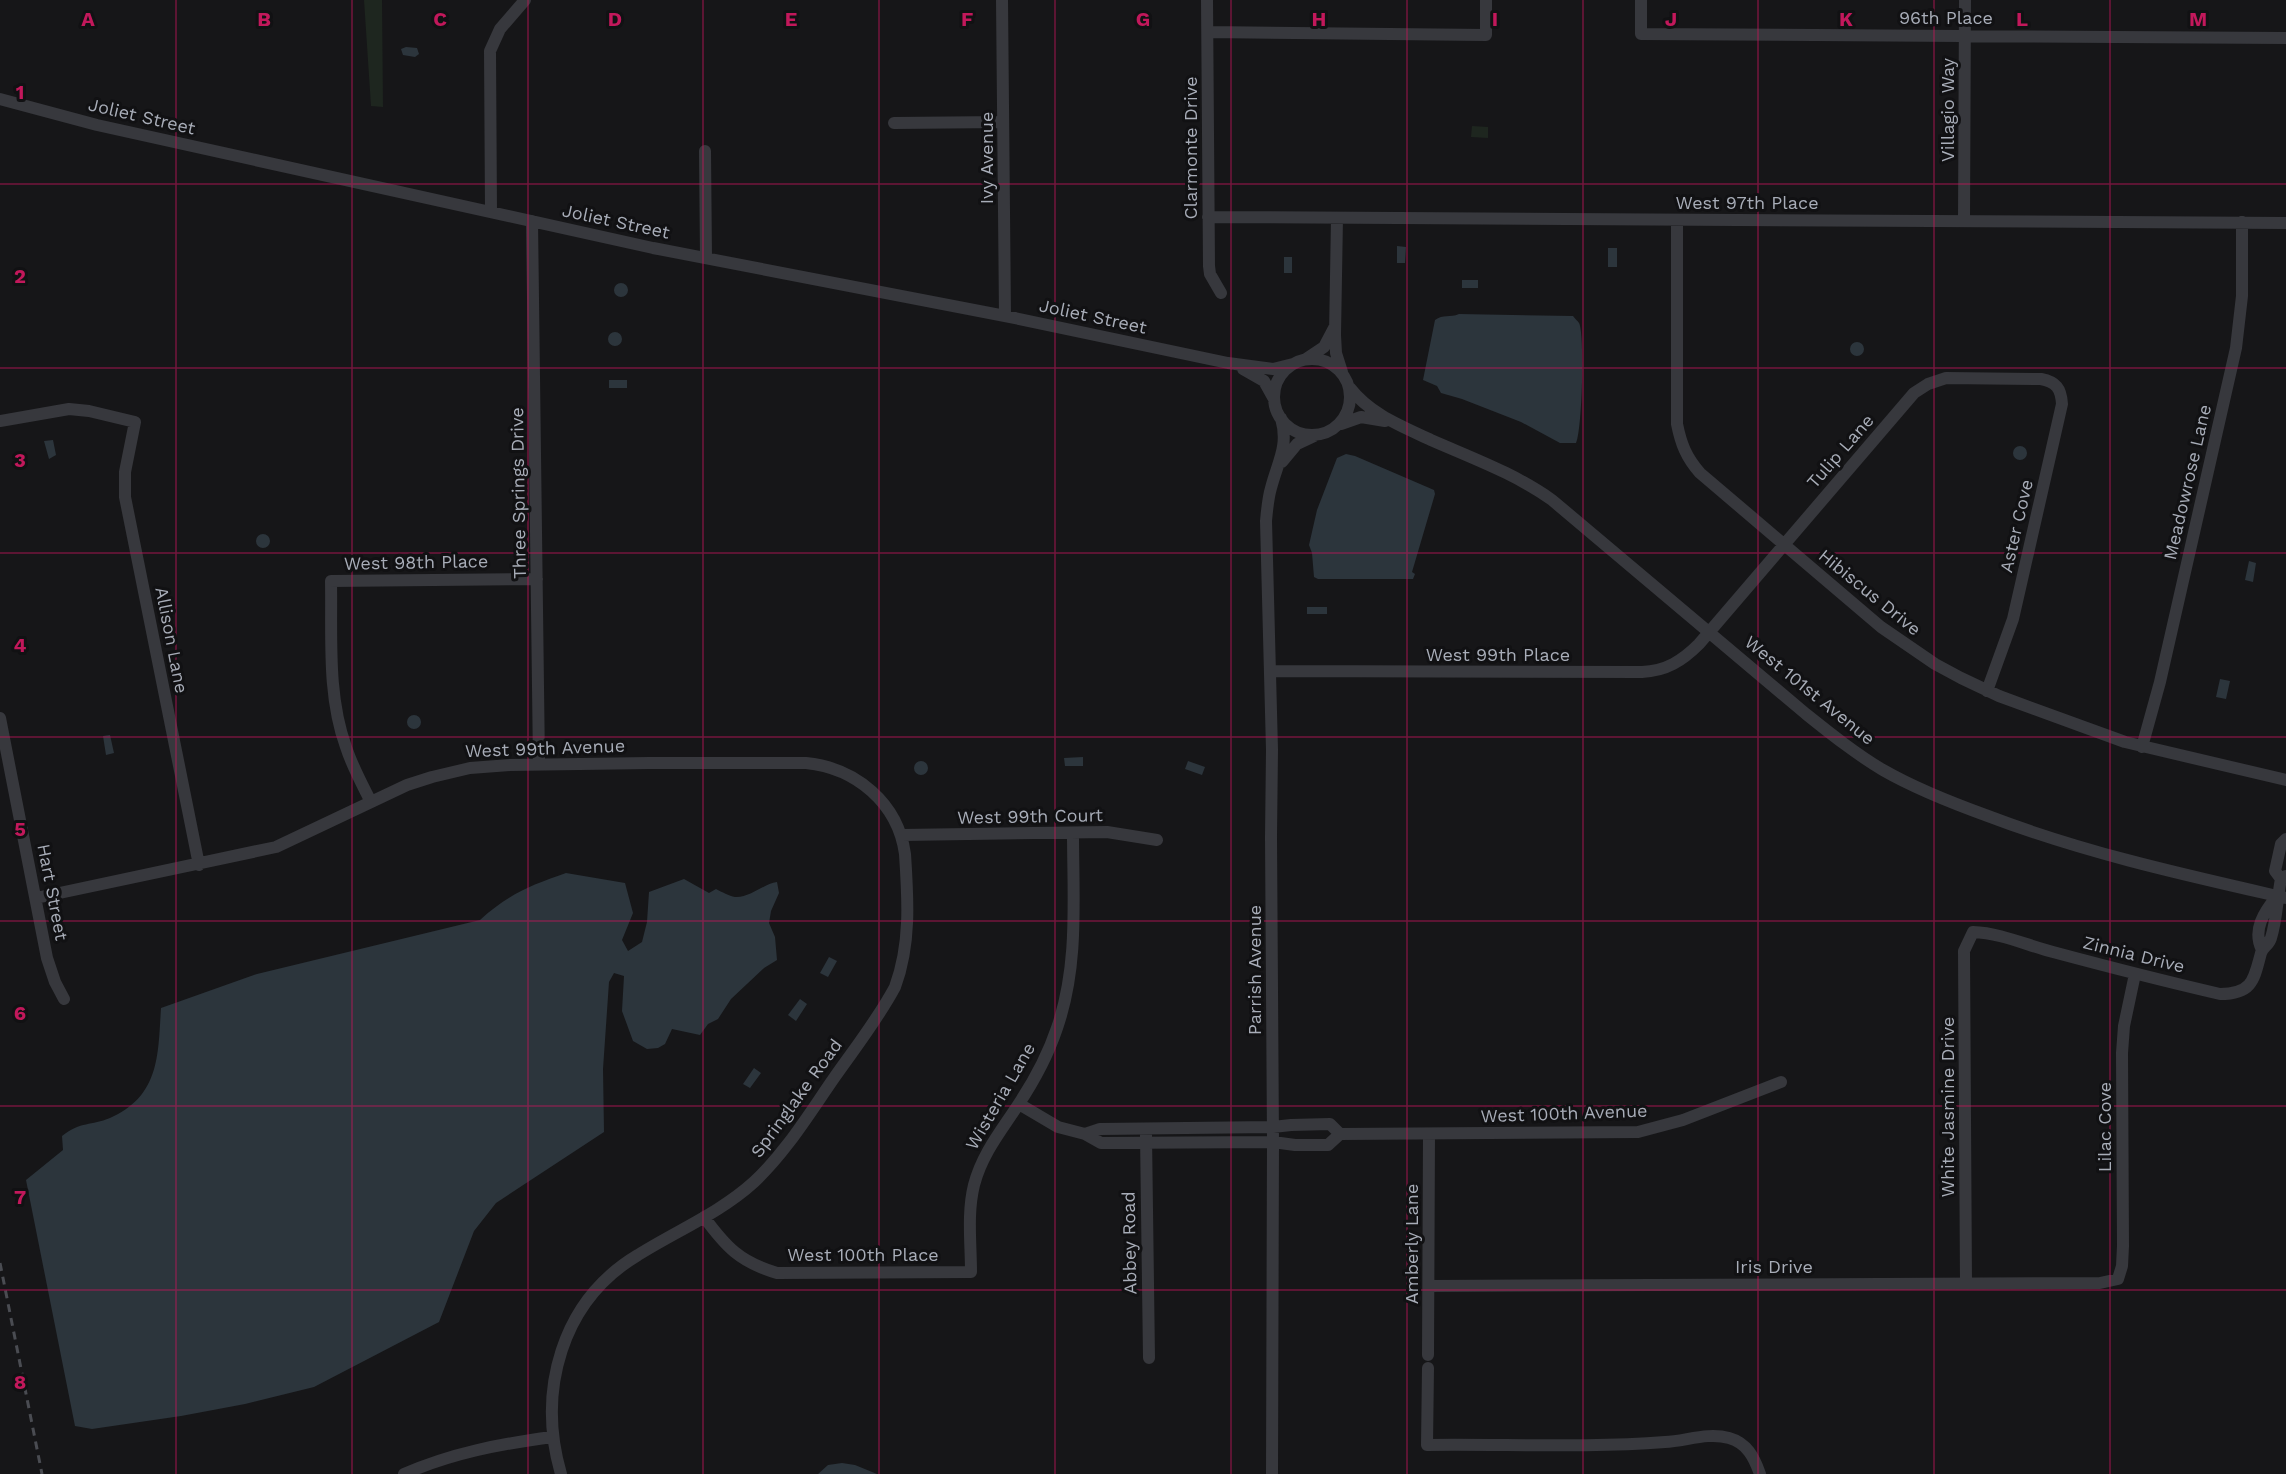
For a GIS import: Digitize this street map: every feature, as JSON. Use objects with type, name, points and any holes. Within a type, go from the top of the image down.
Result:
[{"type":"street","points":[[491,212],[490,51],[500,29],[525,0]]},
{"type":"street","name":"Ivy Avenue","points":[[1002,0],[1005,316]]},
{"type":"street","name":"Clarmonte Drive","points":[[1207,0],[1210,274],[1221,293]]},
{"type":"street","points":[[1208,32],[1486,35],[1486,0]]},
{"type":"street","name":"96th Place","points":[[1641,0],[1641,34],[2286,38]]},
{"type":"street","name":"Villagio Way","points":[[1964,220],[1965,0]]},
{"type":"street","name":"Joliet Street","points":[[0,99],[97,125],[706,258],[1005,316],[1228,363],[1273,369],[1298,362]]},
{"type":"street","points":[[894,123],[1003,122]]},
{"type":"street","points":[[705,151],[706,258]]},
{"type":"street","name":"West 97th Place","points":[[1208,218],[2286,223]]},
{"type":"street","points":[[1336,427],[1348,411],[1350,400],[1350,388],[1336,353],[1337,218]]},
{"type":"street","name":"Hibiscus Drive","points":[[1677,220],[1677,424],[1680,442],[1688,459],[1700,473],[1898,640],[1935,664],[1986,691],[2142,747],[2286,780]]},
{"type":"street","name":"Three Springs Drive","points":[[532,221],[539,764]]},
{"type":"street","name":"Meadowrose Lane","points":[[2142,747],[2161,677],[2236,348],[2242,296],[2242,222]]},
{"type":"street","points":[[1275,400],[1277,383],[1283,372],[1324,347],[1335,325]]},
{"type":"street","points":[[1298,362],[1317,359],[1329,362],[1344,375]]},
{"type":"street","name":"Joliet Street","points":[[1228,363],[1262,379],[1275,400]]},
{"type":"street","name":"Tulip Lane","points":[[1710,631],[1904,404],[1922,388],[1946,378],[2041,379]]},
{"type":"street","name":"Aster Cove","points":[[1986,691],[2013,619],[2062,404],[2058,386],[2052,381],[2041,379]]},
{"type":"street","name":"West 101st Avenue","points":[[1350,388],[1366,405],[1394,423],[1512,476],[1542,492],[1838,740],[1882,769],[1918,788],[2046,838],[2140,865],[2282,897]]},
{"type":"street","name":"Parrish Avenue","points":[[1272,1474],[1273,1127],[1270,671],[1266,521],[1268,498],[1285,444],[1285,431],[1275,400]]},
{"type":"street","name":"Allison Lane","points":[[0,421],[69,409],[89,411],[135,422],[125,472],[127,505],[199,865]]},
{"type":"street","name":"West 101st Avenue","points":[[1336,427],[1360,417],[1394,423]]},
{"type":"street","points":[[1281,418],[1300,433],[1319,434]]},
{"type":"street","name":"Parrish Avenue","points":[[1278,468],[1297,444],[1306,438],[1336,427]]},
{"type":"street","name":"West 98th Place","points":[[371,802],[346,747],[336,702],[333,676],[331,581],[537,579]]},
{"type":"street","name":"West 99th Place","points":[[1270,671],[1650,672],[1665,669],[1681,661],[1710,631]]},
{"type":"street","name":"Hart Street","points":[[0,718],[50,970],[64,999]]},
{"type":"street","name":"West 99th Avenue","points":[[36,898],[276,847],[406,785],[456,770],[495,765],[793,763],[830,766],[852,776],[875,793],[891,813],[902,835]]},
{"type":"street","name":"West 99th Court","points":[[902,835],[1073,832],[1114,833],[1157,840]]},
{"type":"street","name":"Wisteria Lane","points":[[971,1272],[971,1219],[974,1186],[988,1150],[1038,1073],[1051,1045],[1068,986],[1074,938],[1073,832]]},
{"type":"street","name":"Springlake Road","points":[[561,1474],[552,1437],[551,1407],[555,1376],[564,1343],[583,1306],[625,1263],[704,1217],[752,1184],[772,1164],[844,1064],[895,987],[904,960],[907,940],[906,870],[902,835]]},
{"type":"street","name":"Zinnia Drive","points":[[1973,932],[1990,932],[2045,950],[2135,974],[2230,994],[2251,984],[2257,973],[2262,950],[2257,940],[2263,913],[2282,897],[2284,877],[2275,871],[2281,844],[2286,839]]},
{"type":"street","name":"White Jasmine Drive","points":[[1966,1284],[1964,951],[1973,932]]},
{"type":"street","name":"Lilac Cove","points":[[2118,1280],[2122,1266],[2123,1246],[2122,1053],[2124,1026],[2135,974]]},
{"type":"street","name":"West 100th Avenue","points":[[1019,1104],[1058,1126],[1085,1134],[1101,1143],[1328,1144],[1340,1134],[1638,1132],[1683,1120],[1781,1082]]},
{"type":"street","name":"West 100th Avenue","points":[[1085,1134],[1100,1129],[1330,1124],[1340,1134]]},
{"type":"street","name":"Abbey Road","points":[[1146,1128],[1149,1358]]},
{"type":"street","name":"Amberly Lane","points":[[1429,1134],[1427,1445],[1666,1442],[1716,1435],[1731,1438],[1745,1446],[1755,1459],[1760,1474]]},
{"type":"street","name":"West 100th Place","points":[[704,1217],[720,1239],[736,1254],[761,1268],[777,1273],[971,1272]]},
{"type":"street","name":"Iris Drive","points":[[1429,1286],[2100,1284],[2118,1280]]},
{"type":"street","points":[[404,1474],[433,1462],[479,1448],[552,1437]]},
{"type":"shaded area","points":[[364,0],[382,0],[383,107],[371,106]]},
{"type":"shaded area","points":[[417,48],[419,54],[415,57],[403,55],[401,49]]},
{"type":"shaded area","points":[[1472,126],[1488,127],[1488,138],[1471,137]]},
{"type":"shaded area","points":[[1397,246],[1406,247],[1405,263],[1397,263]]},
{"type":"shaded area","points":[[1608,248],[1617,248],[1617,267],[1608,267]]},
{"type":"shaded area","points":[[1284,257],[1292,257],[1292,273],[1284,273]]},
{"type":"shaded area","points":[[1462,280],[1478,280],[1478,288],[1462,288]]},
{"type":"shaded area","points":[[621,283],[626,285],[628,290],[626,295],[621,297],[616,295],[614,290],[616,285]]},
{"type":"shaded area","points":[[1459,314],[1573,316],[1579,323],[1582,344],[1581,403],[1576,443],[1560,443],[1521,422],[1441,393],[1437,386],[1423,380],[1435,320]]},
{"type":"shaded area","points":[[615,332],[620,334],[622,339],[620,344],[615,346],[610,344],[608,339],[610,334]]},
{"type":"shaded area","points":[[1857,342],[1862,344],[1864,349],[1862,354],[1857,356],[1852,354],[1850,349],[1852,344]]},
{"type":"shaded area","points":[[609,380],[627,380],[627,388],[609,388]]},
{"type":"shaded area","points":[[53,440],[56,455],[49,459],[44,441]]},
{"type":"shaded area","points":[[2020,446],[2025,448],[2027,453],[2025,458],[2020,460],[2015,458],[2013,453],[2015,448]]},
{"type":"shaded area","points":[[1346,454],[1434,490],[1435,494],[1412,572],[1415,574],[1413,579],[1318,579],[1314,577],[1309,545],[1317,510],[1337,458]]},
{"type":"shaded area","points":[[263,534],[268,536],[270,541],[268,546],[263,548],[258,546],[256,541],[258,536]]},
{"type":"shaded area","points":[[2249,561],[2256,563],[2253,582],[2245,580]]},
{"type":"shaded area","points":[[1307,607],[1327,607],[1327,614],[1307,614]]},
{"type":"shaded area","points":[[2220,679],[2230,681],[2226,699],[2216,697]]},
{"type":"shaded area","points":[[414,715],[419,717],[421,722],[419,727],[414,729],[409,727],[407,722],[409,717]]},
{"type":"shaded area","points":[[110,735],[114,753],[106,755],[103,736]]},
{"type":"shaded area","points":[[1083,757],[1083,766],[1065,766],[1064,758]]},
{"type":"shaded area","points":[[921,761],[926,763],[928,768],[926,773],[921,775],[916,773],[914,768],[916,763]]},
{"type":"shaded area","points":[[1188,761],[1205,767],[1202,775],[1185,769]]},
{"type":"shaded area","points":[[566,873],[625,883],[633,913],[622,940],[628,951],[642,942],[647,922],[649,892],[684,879],[709,893],[716,889],[730,896],[741,897],[777,882],[779,893],[771,911],[769,923],[775,937],[777,960],[764,968],[731,999],[718,1019],[708,1024],[700,1035],[672,1029],[665,1044],[658,1048],[647,1049],[633,1041],[622,1011],[624,976],[614,973],[609,982],[603,1069],[604,1132],[496,1203],[474,1231],[439,1322],[314,1387],[245,1404],[181,1416],[92,1429],[75,1426],[26,1180],[63,1150],[62,1136],[81,1126],[110,1118],[139,1098],[147,1086],[157,1058],[161,1008],[257,974],[480,920],[520,892]]},
{"type":"shaded area","points":[[829,957],[837,961],[828,977],[820,973]]},
{"type":"shaded area","points":[[800,999],[807,1004],[796,1021],[788,1015]]},
{"type":"shaded area","points":[[754,1068],[761,1073],[750,1088],[743,1084]]},
{"type":"shaded area","points":[[842,1463],[855,1465],[877,1474],[818,1474],[828,1465]]},
{"type":"railway","points":[[0,1263],[42,1474]]}]
